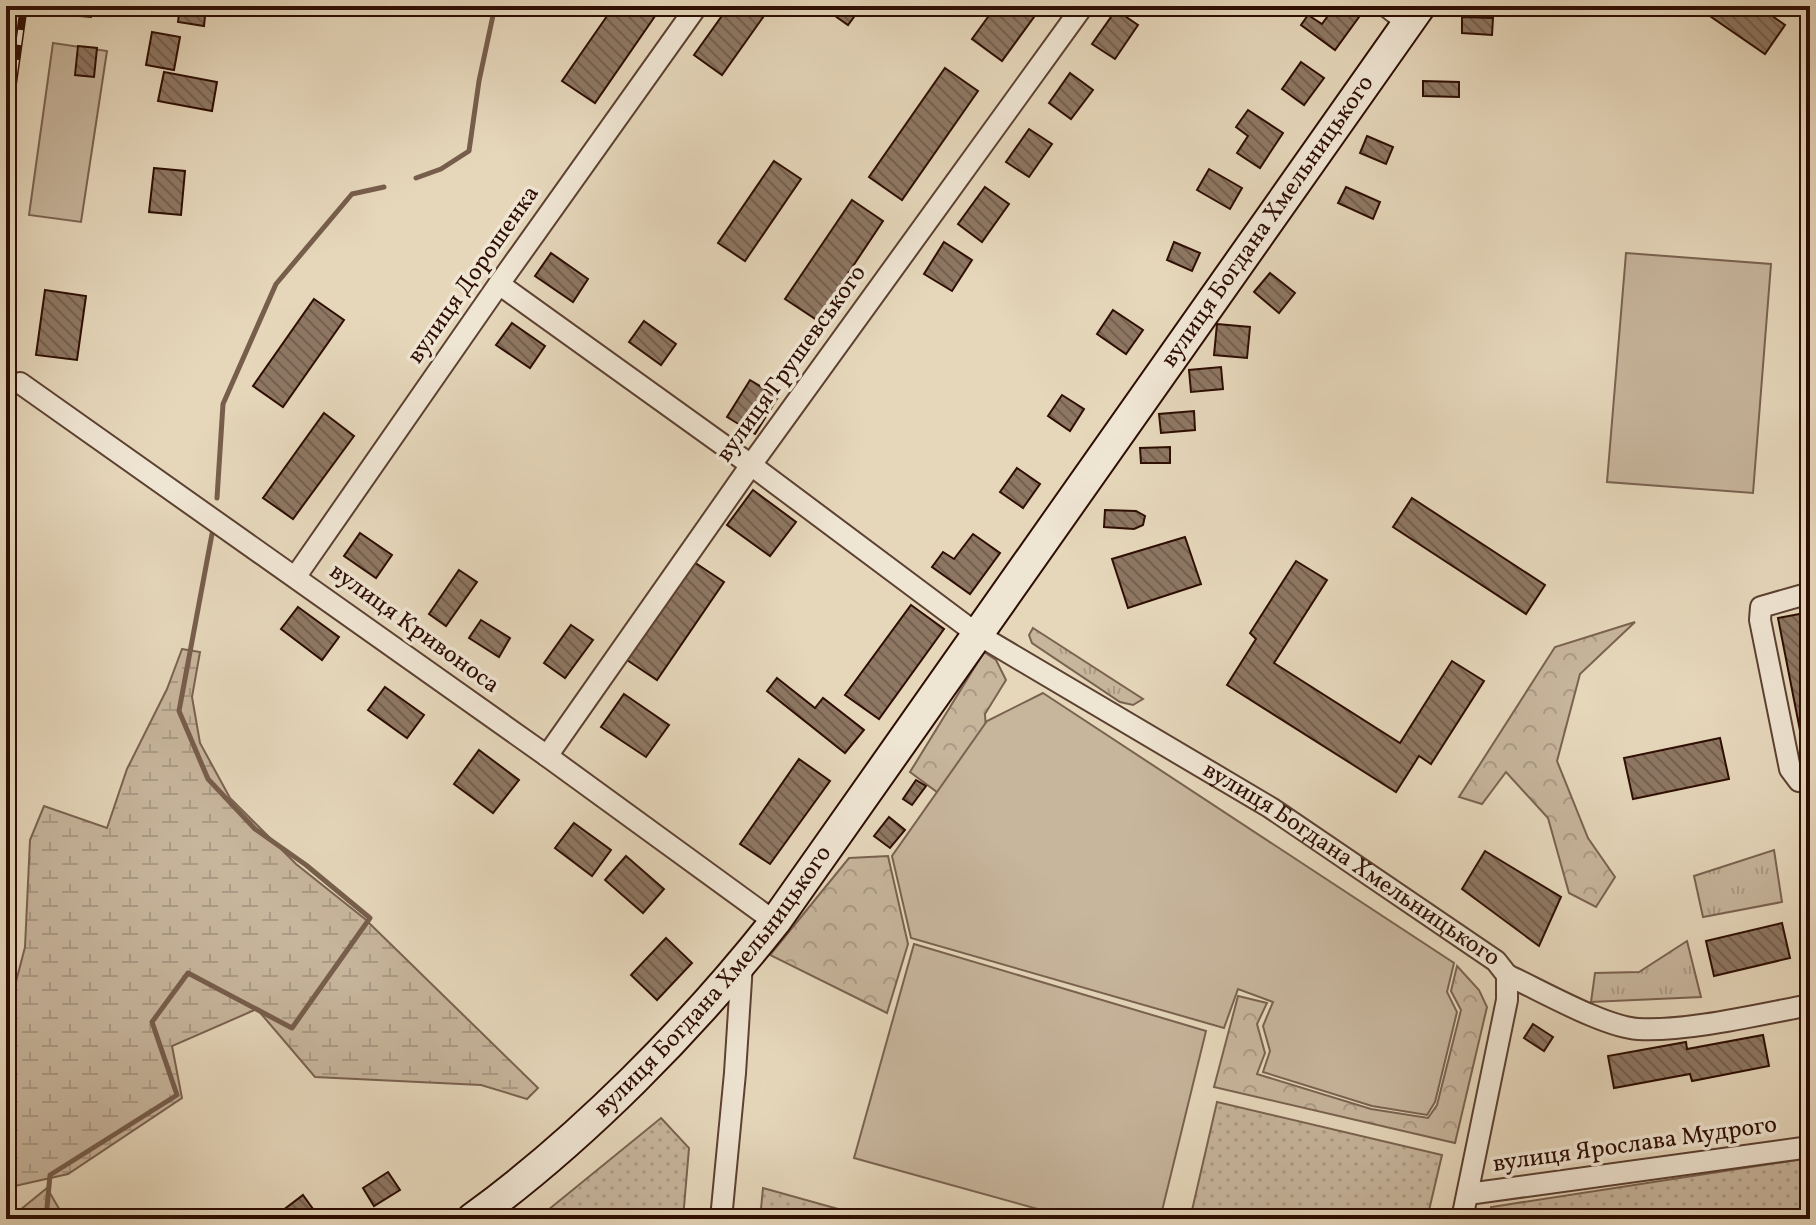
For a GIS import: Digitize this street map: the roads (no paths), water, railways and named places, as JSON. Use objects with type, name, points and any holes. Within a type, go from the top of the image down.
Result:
[{"type":"street","name":"вулиця Дорошенка","points":[[296,576],[697,6]]},
{"type":"street","name":"вулиця Грушевського","points":[[547,756],[751,465],[1083,6]]},
{"type":"street","name":"вулиця Богдана Хмельницького","points":[[472,1219],[521,1184],[634,1078],[742,964],[775,922],[1405,12]]},
{"type":"street","points":[[499,284],[751,465],[977,634]]},
{"type":"street","name":"вулиця Кривоноса","points":[[20,383],[296,576],[775,922]]},
{"type":"street","points":[[1810,593],[1761,607],[1760,620],[1790,769],[1799,781],[1810,782]]},
{"type":"street","name":"вулиця Богдана Хмельницького","points":[[977,634],[1271,808],[1496,961],[1507,975],[1507,1000],[1462,1219]]},
{"type":"street","points":[[721,1219],[742,964]]},
{"type":"street","points":[[1507,975],[1585,1012],[1636,1029],[1676,1028],[1810,1005]]},
{"type":"street","name":"вулиця Ярослава Мудрого","points":[[1468,1194],[1810,1147]]},
{"type":"waterway","points":[[416,178],[441,169],[469,151],[479,81],[495,6]]},
{"type":"waterway","points":[[217,498],[223,404],[276,284],[352,194],[384,187]]},
{"type":"waterway","points":[[46,1219],[50,1175],[177,1095],[152,1022],[188,973],[292,1028],[370,918],[306,865],[255,829],[208,779],[179,711],[212,534]]},
{"type":"railway","points":[[6,134],[24,6]]}]
